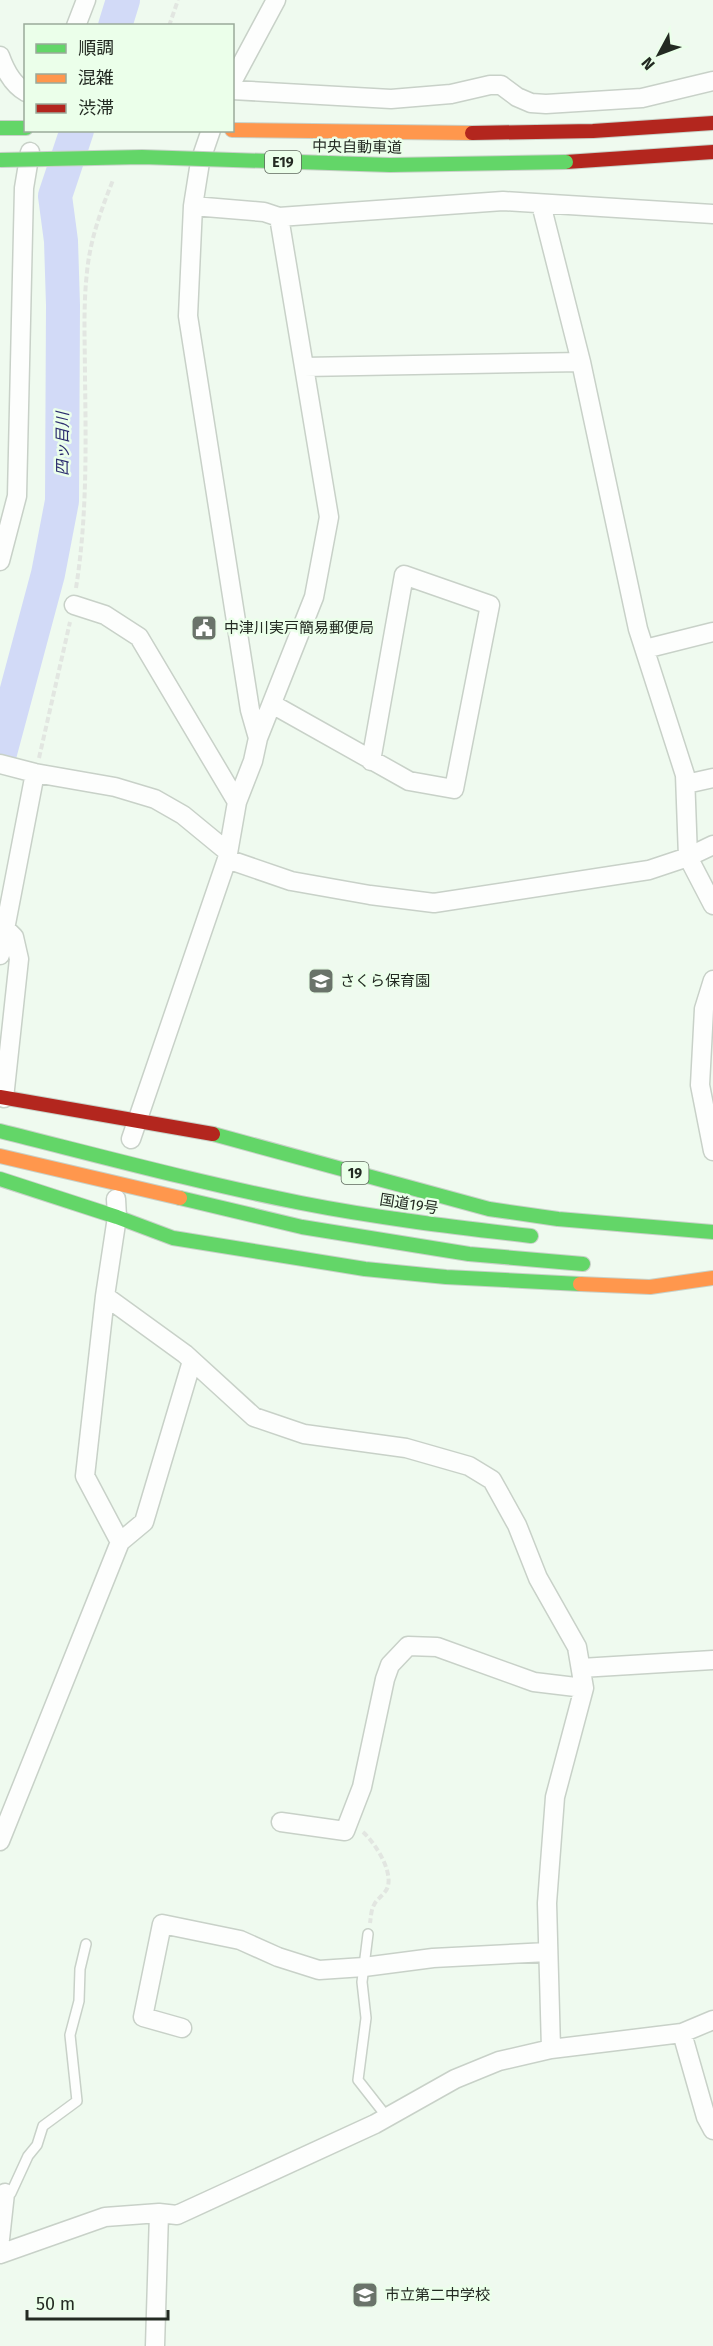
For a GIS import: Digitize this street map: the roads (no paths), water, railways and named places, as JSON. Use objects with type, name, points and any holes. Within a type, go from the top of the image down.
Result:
[{"type":"highway","name":"中央自動車道","points":[[234,130],[560,133],[713,123]]},
{"type":"highway","points":[[0,128],[24,128]]},
{"type":"highway","name":"中央自動車道","points":[[0,160],[142,158],[390,165],[566,162],[713,152]]},
{"type":"highway","name":"19","points":[[2,1097],[133,1130],[208,1133],[489,1209],[558,1219],[713,1232]]},
{"type":"highway","name":"国道19号","points":[[0,1131],[249,1191],[345,1211],[440,1226],[545,1238]]},
{"type":"highway","points":[[0,1156],[302,1227],[469,1254],[597,1265]]},
{"type":"highway","points":[[0,1179],[117,1208],[173,1238],[365,1269],[435,1276],[650,1287],[713,1278]]},
{"type":"highway","points":[[667,1270],[713,1273]]},
{"type":"street","points":[[77,24],[86,0]]},
{"type":"street","points":[[234,78],[276,0]]},
{"type":"street","points":[[0,56],[4,67],[18,88],[24,91]]},
{"type":"street","points":[[234,90],[391,99],[451,94],[490,85],[501,85],[517,97],[531,103],[546,104],[642,98],[713,81]]},
{"type":"street","points":[[0,561],[17,496],[24,188],[35,132]]},
{"type":"street","points":[[210,132],[200,162],[193,206],[188,316],[250,710],[258,738]]},
{"type":"street","points":[[193,206],[264,212],[279,217],[503,201],[713,214]]},
{"type":"street","points":[[541,204],[581,362],[638,629],[686,784],[688,857],[713,905]]},
{"type":"street","points":[[133,1130],[227,855],[237,802],[253,761],[258,738],[314,597],[329,517],[279,217]]},
{"type":"street","points":[[304,367],[581,362]]},
{"type":"street","points":[[272,704],[371,762],[409,782],[454,789],[490,605],[404,575],[371,762]]},
{"type":"street","points":[[74,605],[105,615],[139,637],[237,802]]},
{"type":"street","points":[[645,649],[713,632]]},
{"type":"street","points":[[0,764],[115,787],[155,799],[183,816],[227,855],[291,881],[370,895],[434,903],[649,870],[688,857],[713,845]]},
{"type":"street","points":[[0,955],[32,772]]},
{"type":"street","points":[[686,784],[713,778]]},
{"type":"street","points":[[2,1097],[19,959],[14,937],[6,929]]},
{"type":"street","points":[[713,980],[704,1009],[700,1085],[713,1151]]},
{"type":"street","points":[[117,1208],[85,1476],[120,1542]]},
{"type":"street","points":[[105,1296],[192,1361],[254,1417],[304,1434],[406,1448],[469,1466],[492,1480],[518,1525],[538,1578],[577,1647],[584,1688],[555,1797],[547,1903],[551,2049]]},
{"type":"street","points":[[0,1841],[120,1542],[144,1522],[192,1361]]},
{"type":"street","points":[[281,1822],[345,1831],[362,1787],[385,1678],[390,1665],[408,1646],[437,1647],[534,1682],[584,1688]]},
{"type":"street","points":[[581,1668],[713,1660]]},
{"type":"street","points":[[182,2028],[143,2017],[162,1924],[240,1940],[278,1957],[319,1970],[433,1958],[548,1952]]},
{"type":"street","points":[[0,2254],[105,2217],[159,2213],[177,2215],[387,2117],[456,2079],[500,2061],[551,2049],[682,2033],[713,2020]]},
{"type":"street","points":[[682,2033],[706,2117],[713,2130]]},
{"type":"street","points":[[0,2239],[5,2195]]},
{"type":"street","points":[[155,2346],[159,2213]]},
{"type":"lane","points":[[368,1934],[362,1982],[366,2018],[358,2080],[387,2117]]},
{"type":"lane","points":[[5,2195],[11,2193],[28,2156],[37,2145],[43,2126],[77,2101],[70,2035],[79,2001],[80,1969],[86,1944]]},
{"type":"waterway","name":"四ッ目川","points":[[116,24],[123,0]]},
{"type":"waterway","name":"四ッ目川","points":[[0,753],[48,574],[62,501],[63,305],[61,241],[55,196],[76,132]]},
{"type":"place","name":"中津川実戸簡易郵便局","points":[[204,628]]},
{"type":"place","name":"さくら保育園","points":[[321,981]]},
{"type":"place","name":"市立第二中学校","points":[[365,2295]]}]
